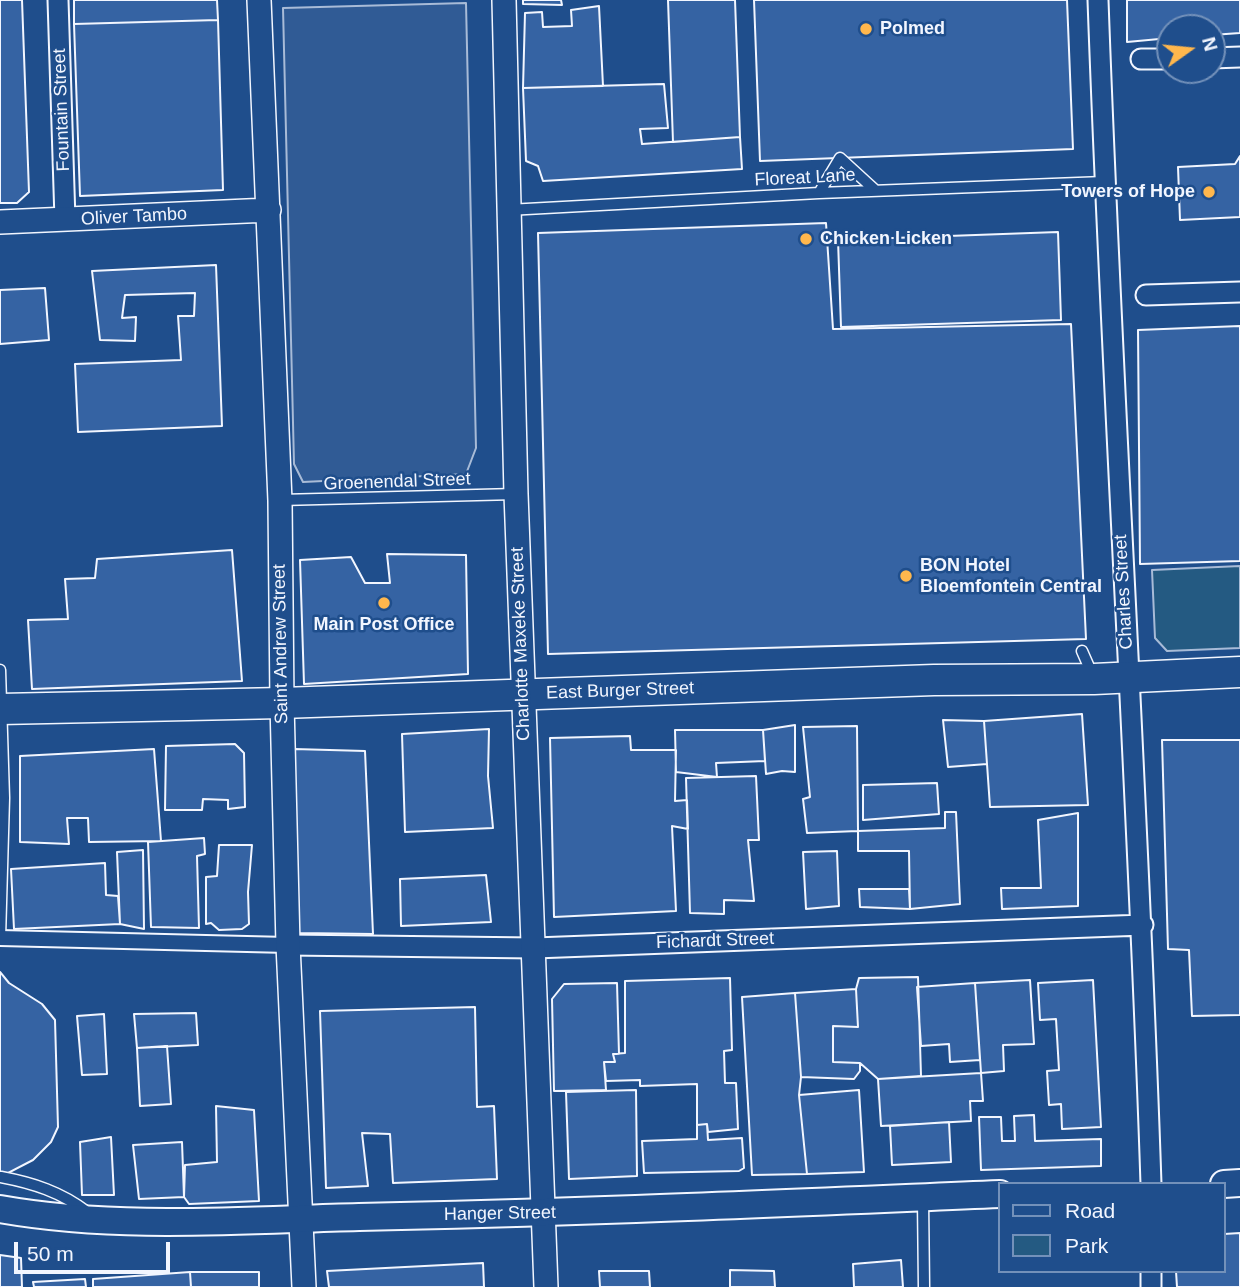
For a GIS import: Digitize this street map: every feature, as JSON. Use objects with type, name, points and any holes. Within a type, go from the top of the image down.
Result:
[{"type":"main road","name":"East Burger Street","points":[[1,709],[282,703],[1240,672]]},
{"type":"main road","name":"Hanger Street","points":[[0,1209],[101,1222],[544,1213],[998,1194]]},
{"type":"street","name":"Fountain Street","points":[[58,0],[65,220]]},
{"type":"street","name":"Saint Andrew Street","points":[[259,0],[280,500],[288,946],[304,1287]]},
{"type":"street","name":"Charlotte Maxeke Street","points":[[504,0],[516,494],[547,1287]]},
{"type":"street","name":"Charles Street","points":[[1098,0],[1128,677],[1143,925],[1151,1182]]},
{"type":"street","points":[[1140,60],[1156,59]]},
{"type":"street","name":"Oliver Tambo","points":[[0,222],[269,210]]},
{"type":"street","points":[[1146,295],[1240,292]]},
{"type":"street","name":"Fichardt Street","points":[[288,946],[535,948],[1143,925]]},
{"type":"street","points":[[0,938],[288,946]]},
{"type":"lane","points":[[818,193],[840,158],[875,190]]},
{"type":"lane","name":"Floreat Lane","points":[[508,210],[875,190],[1104,182]]},
{"type":"lane","name":"Groenendal Street","points":[[280,500],[516,494]]},
{"type":"lane","points":[[0,670],[4,798],[0,938]]},
{"type":"lane","points":[[1,1177],[31,1183],[56,1192],[101,1222]]},
{"type":"lane","points":[[922,1197],[924,1287]]},
{"type":"green space","points":[[1240,566],[1240,648],[1167,651],[1155,638],[1152,570]]},
{"type":"shaded area","points":[[466,3],[476,448],[466,474],[303,482],[294,464],[283,8]]},
{"type":"building","points":[[0,0],[22,0],[29,192],[17,203],[0,203]]},
{"type":"building","points":[[74,0],[217,0],[218,20],[74,24]]},
{"type":"building","points":[[523,0],[561,0],[562,5],[523,4]]},
{"type":"building","points":[[668,0],[735,0],[740,137],[673,142]]},
{"type":"building","points":[[754,0],[1067,0],[1073,149],[760,161]]},
{"type":"building","points":[[1127,0],[1240,0],[1240,33],[1226,34],[1226,14],[1156,14],[1156,39],[1127,42]]},
{"type":"building","points":[[599,6],[603,86],[523,88],[525,13],[542,12],[543,27],[572,26],[571,10]]},
{"type":"building","points":[[218,20],[223,190],[80,196],[74,24]]},
{"type":"building","points":[[664,84],[668,128],[640,129],[642,144],[740,137],[742,169],[543,181],[538,166],[526,161],[523,88]]},
{"type":"building","name":"Towers of Hope","points":[[1240,156],[1240,217],[1180,220],[1178,167],[1235,164]]},
{"type":"building","points":[[826,223],[833,329],[1071,324],[1086,639],[548,654],[538,233]]},
{"type":"building","points":[[1058,232],[1061,320],[841,327],[838,240]]},
{"type":"building","points":[[216,265],[222,426],[78,432],[75,364],[181,360],[178,316],[194,316],[195,293],[125,295],[122,318],[136,317],[135,341],[100,340],[92,271]]},
{"type":"building","points":[[45,288],[49,340],[0,344],[0,290]]},
{"type":"building","points":[[1240,326],[1240,561],[1140,564],[1138,330]]},
{"type":"building","points":[[232,550],[242,681],[32,689],[28,620],[68,619],[65,579],[95,578],[97,559]]},
{"type":"building","points":[[387,554],[466,555],[468,674],[304,684],[300,560],[351,557],[365,583],[390,583]]},
{"type":"building","points":[[1082,714],[1088,805],[990,807],[984,721]]},
{"type":"building","points":[[943,720],[984,721],[987,764],[948,767]]},
{"type":"building","points":[[795,725],[795,772],[766,774],[763,730]]},
{"type":"building","points":[[857,726],[858,831],[807,833],[803,799],[810,797],[803,727]]},
{"type":"building","points":[[489,729],[488,776],[493,828],[405,832],[402,734]]},
{"type":"building","points":[[675,730],[763,730],[765,761],[716,763],[717,777],[676,772]]},
{"type":"building","points":[[630,736],[631,750],[676,750],[675,801],[687,800],[688,829],[672,826],[676,911],[554,917],[550,738]]},
{"type":"building","points":[[1162,740],[1240,740],[1240,1015],[1192,1016],[1189,950],[1168,949]]},
{"type":"building","points":[[235,744],[244,753],[245,807],[228,809],[228,800],[203,799],[202,810],[165,810],[166,746]]},
{"type":"building","points":[[154,749],[161,841],[89,842],[88,818],[67,818],[69,844],[20,842],[20,756]]},
{"type":"building","points":[[294,749],[365,751],[373,934],[299,933]]},
{"type":"building","points":[[756,776],[759,840],[748,840],[754,901],[724,900],[724,914],[690,913],[686,778]]},
{"type":"building","points":[[937,783],[939,814],[863,820],[863,785]]},
{"type":"building","points":[[945,812],[956,812],[960,904],[910,909],[909,851],[858,851],[858,831],[945,828]]},
{"type":"building","points":[[1078,813],[1078,906],[1002,909],[1001,888],[1041,888],[1038,820]]},
{"type":"building","points":[[204,838],[205,854],[197,856],[199,928],[151,927],[148,842]]},
{"type":"building","points":[[219,845],[252,845],[248,892],[249,924],[242,929],[219,930],[211,923],[206,924],[206,877],[217,876]]},
{"type":"building","points":[[143,850],[144,929],[120,924],[117,852]]},
{"type":"building","points":[[837,851],[839,906],[806,909],[803,852]]},
{"type":"building","points":[[105,863],[106,895],[118,896],[120,924],[14,929],[11,869]]},
{"type":"building","points":[[486,875],[491,922],[401,926],[400,879]]},
{"type":"building","points":[[859,889],[909,889],[910,909],[860,907]]},
{"type":"building","points":[[0,972],[9,983],[42,1004],[55,1020],[58,1127],[51,1142],[33,1160],[0,1177]]},
{"type":"building","points":[[918,977],[921,1076],[878,1079],[860,1063],[833,1062],[833,1026],[858,1027],[856,989],[859,978]]},
{"type":"building","points":[[730,978],[732,1050],[724,1051],[725,1083],[736,1083],[738,1129],[708,1132],[707,1124],[697,1125],[697,1084],[640,1086],[640,1080],[606,1081],[604,1062],[615,1062],[613,1054],[625,1053],[625,981]]},
{"type":"building","points":[[1030,980],[1034,1044],[1003,1045],[1004,1071],[981,1073],[975,983]]},
{"type":"building","points":[[1093,980],[1101,1127],[1062,1129],[1061,1104],[1049,1105],[1047,1071],[1059,1070],[1056,1019],[1040,1020],[1038,983]]},
{"type":"building","points":[[617,983],[619,1054],[613,1054],[615,1062],[604,1062],[606,1090],[554,1091],[552,999],[564,984]]},
{"type":"building","points":[[975,983],[980,1060],[950,1062],[949,1044],[921,1046],[917,987]]},
{"type":"building","points":[[856,989],[858,1027],[833,1026],[833,1062],[860,1063],[860,1071],[854,1079],[801,1077],[795,993]]},
{"type":"building","points":[[795,993],[801,1077],[799,1095],[807,1174],[752,1175],[742,997]]},
{"type":"building","points":[[475,1007],[477,1107],[494,1106],[497,1179],[393,1183],[390,1134],[362,1133],[368,1186],[326,1188],[320,1011]]},
{"type":"building","points":[[196,1013],[198,1045],[137,1048],[134,1014]]},
{"type":"building","points":[[104,1014],[107,1074],[82,1075],[77,1016]]},
{"type":"building","points":[[167,1046],[171,1104],[140,1106],[137,1048]]},
{"type":"building","points":[[981,1073],[983,1101],[970,1101],[971,1121],[881,1126],[878,1079]]},
{"type":"building","points":[[636,1090],[637,1176],[569,1179],[566,1092]]},
{"type":"building","points":[[859,1090],[864,1172],[807,1174],[799,1095]]},
{"type":"building","points":[[216,1106],[254,1110],[259,1201],[189,1204],[184,1197],[185,1165],[217,1162]]},
{"type":"building","points":[[1034,1115],[1035,1141],[1101,1139],[1101,1166],[981,1170],[979,1117],[1001,1117],[1002,1141],[1015,1141],[1014,1116]]},
{"type":"building","points":[[949,1122],[951,1162],[892,1165],[890,1126]]},
{"type":"building","points":[[707,1124],[708,1140],[742,1138],[744,1168],[739,1171],[644,1173],[642,1141],[697,1139],[697,1125]]},
{"type":"building","points":[[111,1137],[114,1195],[82,1195],[80,1142]]},
{"type":"building","points":[[182,1142],[184,1197],[139,1199],[133,1145]]},
{"type":"building","points":[[1240,1233],[1240,1287],[1177,1287],[1176,1273],[1226,1273],[1226,1234]]},
{"type":"building","points":[[0,1255],[21,1258],[22,1287],[0,1287]]},
{"type":"building","points":[[901,1260],[903,1287],[854,1287],[853,1264]]},
{"type":"building","points":[[483,1263],[484,1287],[329,1287],[327,1271]]},
{"type":"building","points":[[730,1270],[774,1271],[775,1287],[730,1287]]},
{"type":"building","points":[[599,1271],[649,1271],[650,1287],[600,1287]]},
{"type":"building","points":[[190,1272],[259,1272],[259,1287],[191,1287]]},
{"type":"building","points":[[190,1272],[191,1287],[93,1287],[93,1279]]},
{"type":"building","points":[[85,1279],[86,1287],[34,1287],[33,1282]]},
{"type":"place","name":"Polmed","points":[[866,29]]},
{"type":"place","name":"Towers of Hope","points":[[1209,192]]},
{"type":"place","name":"Chicken Licken","points":[[806,239]]},
{"type":"place","name":"BON Hotel Bloemfontein Central","points":[[906,576]]},
{"type":"place","name":"Main Post Office","points":[[384,603]]}]
